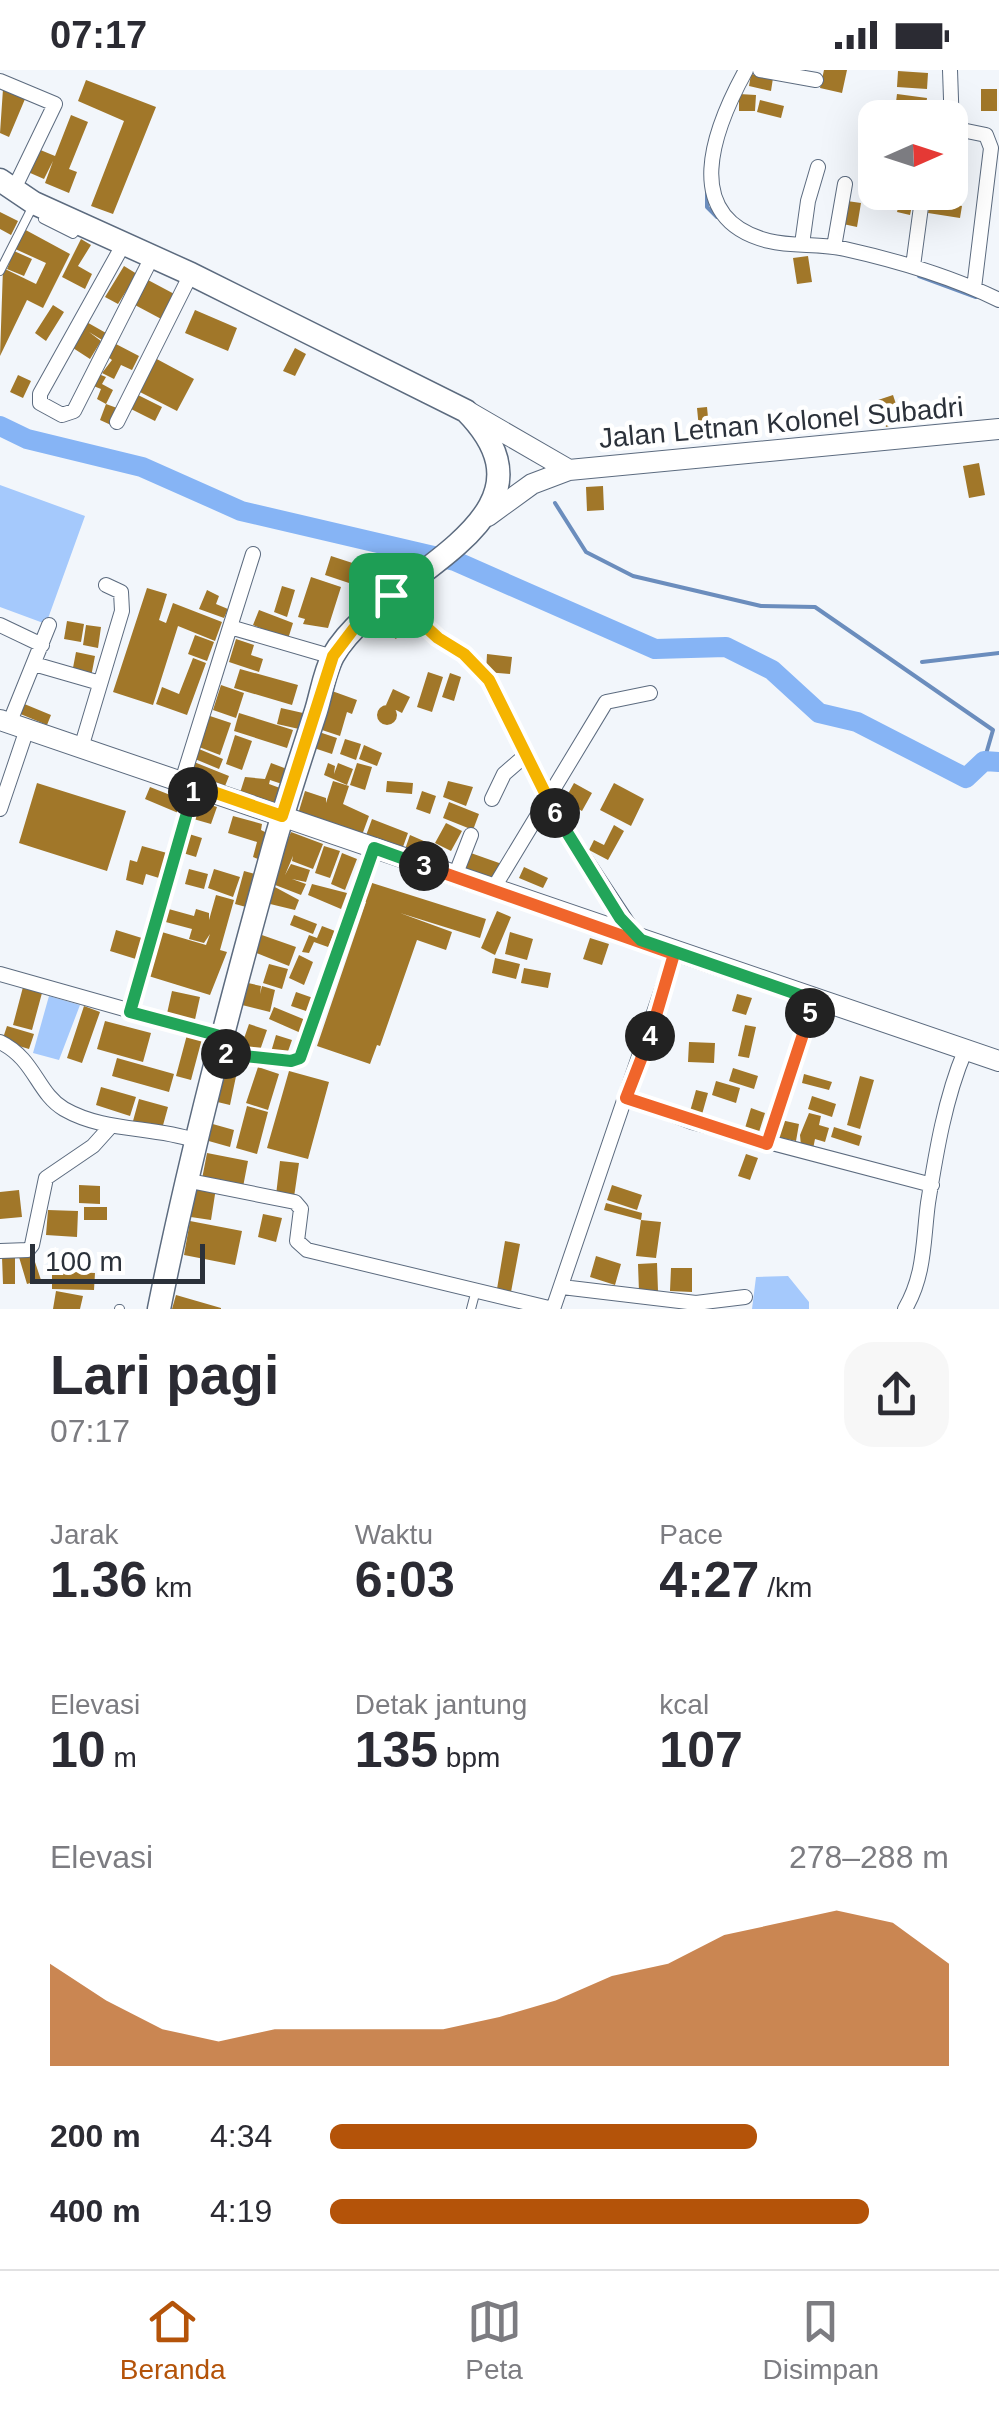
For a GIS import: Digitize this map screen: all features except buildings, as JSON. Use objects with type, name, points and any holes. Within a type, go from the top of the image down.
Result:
[{"type":"main road","points":[[6,186],[32,207],[191,274],[466,411],[569,470]]},
{"type":"main road","points":[[159,1309],[218,1045],[282,816],[333,656],[358,623],[488,516],[498,490],[497,459],[486,431],[466,411]]},
{"type":"main road","name":"Jalan Letnan Kolonel Subadri","points":[[488,516],[532,484],[569,470],[999,429]]},
{"type":"main road","points":[[12,724],[674,954],[999,1061]]},
{"type":"street","points":[[746,70],[720,124],[714,154],[714,203],[721,216],[770,242],[834,247],[914,266],[999,300]]},
{"type":"street","points":[[760,70],[816,80]]},
{"type":"street","points":[[950,70],[951,100]]},
{"type":"street","points":[[0,81],[55,104],[6,186]]},
{"type":"street","points":[[968,131],[986,135],[991,148],[974,288]]},
{"type":"street","points":[[802,244],[818,167]]},
{"type":"street","points":[[834,247],[845,184]]},
{"type":"street","points":[[914,266],[921,210]]},
{"type":"street","points":[[122,245],[40,394],[40,403],[62,416],[74,411],[152,257]]},
{"type":"street","points":[[117,422],[191,274]]},
{"type":"street","points":[[130,1012],[230,628],[254,554]]},
{"type":"street","points":[[81,748],[123,602],[119,590],[106,585]]},
{"type":"street","points":[[398,589],[438,638],[464,654],[489,680],[553,810],[620,918],[641,940]]},
{"type":"street","points":[[0,625],[42,645]]},
{"type":"street","points":[[0,808],[12,724],[49,625]]},
{"type":"street","points":[[230,628],[333,656]]},
{"type":"street","points":[[34,664],[100,684]]},
{"type":"street","points":[[494,889],[606,702],[650,692]]},
{"type":"street","points":[[492,799],[504,774],[527,754]]},
{"type":"street","points":[[455,876],[471,835]]},
{"type":"street","points":[[185,1180],[295,1202],[301,1209],[297,1240],[307,1250],[553,1309],[674,954]]},
{"type":"street","points":[[0,974],[130,1012],[218,1045]]},
{"type":"street","points":[[767,1144],[814,1000]]},
{"type":"street","points":[[0,1042],[29,1061],[63,1108],[111,1126],[158,1130],[194,1140]]},
{"type":"street","points":[[905,1309],[920,1277],[932,1185],[953,1080],[965,1051]]},
{"type":"street","points":[[626,1098],[767,1144],[932,1185]]},
{"type":"street","points":[[0,1251],[28,1250],[32,1246],[46,1178],[93,1146],[111,1126]]},
{"type":"street","points":[[562,1286],[696,1303],[746,1297]]},
{"type":"lane","points":[[0,271],[32,207]]},
{"type":"lane","points":[[218,1045],[291,1061],[302,1056],[374,848]]},
{"type":"lane","points":[[471,1309],[476,1290]]},
{"type":"shaded area","points":[[0,485],[85,516],[46,624],[0,607]]},
{"type":"shaded area","points":[[49,996],[80,1005],[59,1060],[33,1053]]},
{"type":"shaded area","points":[[788,1276],[809,1302],[809,1309],[752,1309],[756,1277]]},
{"type":"waterway","points":[[707,191],[707,207],[717,217]]},
{"type":"waterway","points":[[919,276],[976,297]]},
{"type":"waterway","points":[[0,426],[27,439],[142,467],[241,511],[455,561],[655,649],[726,647],[772,670],[819,713],[857,722],[966,778],[984,761],[999,762]]},
{"type":"waterway","points":[[555,503],[586,552],[633,576],[761,606],[815,607],[993,730],[984,761]]},
{"type":"waterway","points":[[922,662],[999,653]]},
{"type":"route","points":[[391,595],[438,638],[464,654],[489,680],[553,810],[620,918],[641,940],[814,1000],[767,1144],[626,1098],[648,1042],[674,954],[374,848],[302,1056],[296,1061],[216,1054],[220,1036],[130,1012],[158,904],[196,786],[282,816],[333,656],[358,623],[391,595]]}]
